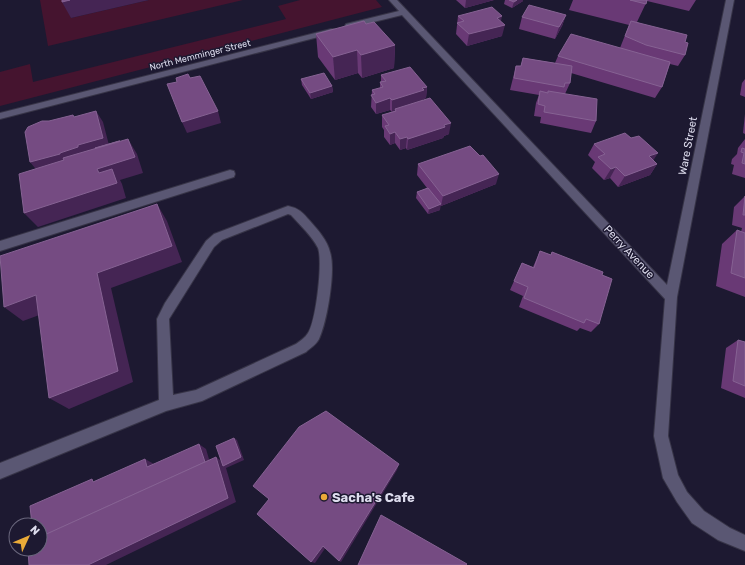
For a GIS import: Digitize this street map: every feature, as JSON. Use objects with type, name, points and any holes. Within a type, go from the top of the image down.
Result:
[{"type":"street","name":"Perry Avenue","points":[[393,0],[671,297]]},
{"type":"street","name":"Ware Street","points":[[671,297],[730,0]]},
{"type":"street","name":"North Memminger Street","points":[[0,116],[404,12]]},
{"type":"street","points":[[0,246],[230,174]]},
{"type":"street","points":[[0,471],[166,404],[197,396],[301,348],[313,337],[317,325],[326,267],[325,252],[319,240],[294,211],[288,210],[260,221],[218,238],[210,244],[163,319],[166,404]]},
{"type":"street","points":[[671,297],[661,436],[671,478],[682,497],[698,517],[724,534],[745,543]]},
{"type":"shaded area","points":[[40,0],[66,0],[71,18],[149,0],[243,0],[48,46]]},
{"type":"shaded area","points":[[300,0],[376,0],[382,7],[0,106],[0,72],[30,64],[33,82],[286,19],[278,6]]},
{"type":"building","points":[[630,0],[647,0],[646,4]]},
{"type":"building","points":[[529,5],[566,15],[559,27],[522,17]]},
{"type":"building","points":[[492,7],[502,16],[497,18],[505,25],[469,34],[457,23],[464,21],[458,16]]},
{"type":"building","points":[[364,21],[366,24],[374,22],[395,45],[361,55],[357,50],[333,57],[316,34]]},
{"type":"building","points":[[631,21],[687,35],[685,42],[688,43],[685,55],[646,45],[625,36]]},
{"type":"building","points":[[571,34],[670,62],[662,87],[558,56]]},
{"type":"building","points":[[523,58],[572,66],[570,83],[565,83],[564,87],[514,78],[516,66],[521,66]]},
{"type":"building","points":[[410,67],[427,87],[422,88],[424,90],[392,100],[390,98],[376,103],[371,95],[375,94],[372,90],[383,87],[380,82],[386,81],[381,75]]},
{"type":"building","points":[[324,73],[332,86],[310,93],[301,79]]},
{"type":"building","points":[[188,74],[190,78],[200,76],[218,111],[182,122],[167,84],[177,82],[176,78]]},
{"type":"building","points":[[540,91],[597,99],[596,121],[544,112],[545,106],[538,104]]},
{"type":"building","points":[[430,98],[451,123],[444,125],[445,127],[408,139],[407,137],[400,139],[395,132],[390,134],[385,126],[389,125],[382,115],[396,111],[395,109]]},
{"type":"building","points":[[96,111],[103,138],[78,145],[78,147],[60,154],[30,162],[25,132],[28,127],[42,121],[49,121],[73,115],[74,117]]},
{"type":"building","points":[[625,133],[631,138],[639,136],[658,153],[649,156],[657,164],[625,176],[616,167],[611,169],[598,157],[605,154],[594,144]]},
{"type":"building","points":[[128,139],[135,157],[97,169],[99,173],[112,169],[117,183],[24,213],[19,174],[64,160],[63,158]]},
{"type":"building","points":[[470,146],[480,156],[483,155],[499,174],[443,196],[418,164]]},
{"type":"building","points":[[742,148],[745,149],[745,164],[742,163],[744,153],[741,152]]},
{"type":"building","points":[[428,188],[441,204],[429,209],[417,192]]},
{"type":"building","points":[[745,196],[745,215],[743,215]]},
{"type":"building","points":[[157,204],[172,246],[97,273],[118,371],[49,398],[36,295],[4,307],[0,256]]},
{"type":"building","points":[[737,230],[745,233],[745,278],[731,273]]},
{"type":"building","points":[[540,251],[551,255],[552,252],[603,272],[602,275],[612,279],[599,324],[586,319],[584,323],[524,298],[528,287],[514,281],[522,263],[534,268]]},
{"type":"building","points":[[738,340],[745,342],[745,386],[733,381]]},
{"type":"building","name":"Sacha's Cafe","points":[[326,411],[399,464],[339,561],[323,546],[311,562],[257,514],[269,499],[253,486],[299,427]]},
{"type":"building","points":[[234,438],[241,457],[223,466],[216,446]]},
{"type":"building","points":[[199,444],[205,462],[48,533],[48,517],[31,517],[30,506],[92,479],[93,482],[145,459],[147,467]]},
{"type":"building","points":[[216,457],[228,498],[88,565],[29,565],[28,557],[48,557],[48,533]]},
{"type":"building","points":[[381,515],[467,564],[358,565]]},
{"type":"place","name":"Sacha's Cafe","points":[[324,497]]}]
